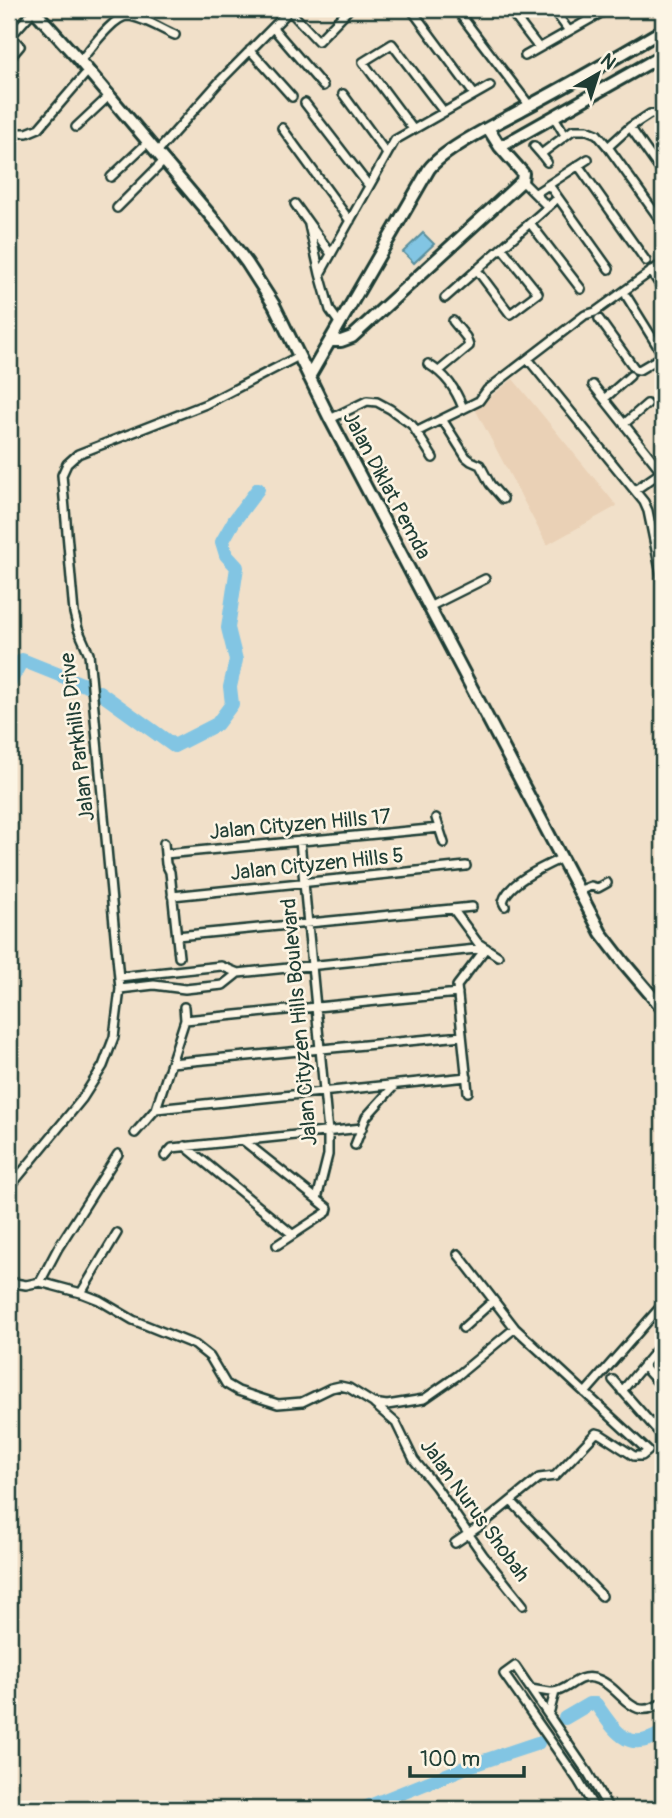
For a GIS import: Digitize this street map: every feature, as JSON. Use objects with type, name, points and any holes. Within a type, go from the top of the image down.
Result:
[{"type":"street","points":[[117,208],[250,50],[288,10],[318,41],[349,9]]},
{"type":"street","points":[[411,9],[474,94]]},
{"type":"street","points":[[456,9],[530,106]]},
{"type":"street","points":[[509,9],[539,48]]},
{"type":"street","points":[[553,9],[569,31]]},
{"type":"street","points":[[9,59],[20,46],[11,36],[33,10]]},
{"type":"street","name":"Jalan Diklat Pemda","points":[[33,10],[80,61],[220,227],[274,305],[330,419],[601,933],[659,997],[663,1009]]},
{"type":"street","points":[[525,56],[601,10]]},
{"type":"street","points":[[80,61],[116,21],[127,16],[174,35]]},
{"type":"street","points":[[273,28],[323,86]]},
{"type":"street","points":[[309,377],[436,160],[663,30]]},
{"type":"street","points":[[413,129],[363,62],[392,44],[444,112]]},
{"type":"street","points":[[250,50],[292,97]]},
{"type":"street","points":[[499,146],[663,55]]},
{"type":"street","points":[[9,133],[27,133],[39,128],[88,71]]},
{"type":"street","points":[[320,274],[395,140],[490,86]]},
{"type":"street","points":[[342,94],[387,154]]},
{"type":"street","points":[[76,127],[109,96]]},
{"type":"street","points":[[305,103],[369,186]]},
{"type":"street","points":[[608,147],[650,114],[660,114],[663,119]]},
{"type":"street","points":[[554,117],[565,135]]},
{"type":"street","points":[[631,127],[663,174]]},
{"type":"street","points":[[282,128],[350,221]]},
{"type":"street","points":[[330,341],[352,337],[522,181],[523,173],[499,146],[490,130]]},
{"type":"street","points":[[541,154],[573,131],[597,134],[663,224]]},
{"type":"street","points":[[111,177],[148,142]]},
{"type":"street","points":[[534,146],[547,162]]},
{"type":"street","points":[[536,194],[588,159]]},
{"type":"street","points":[[578,165],[646,261]]},
{"type":"street","points":[[522,181],[548,207]]},
{"type":"street","points":[[549,185],[609,270]]},
{"type":"street","points":[[445,298],[558,198]]},
{"type":"street","points":[[295,204],[331,254]]},
{"type":"street","points":[[308,221],[330,310],[340,324]]},
{"type":"street","points":[[530,223],[581,289]]},
{"type":"street","points":[[477,270],[510,314],[538,293],[502,248]]},
{"type":"street","points":[[418,431],[479,401],[488,390],[586,315],[595,312],[663,264]]},
{"type":"street","points":[[651,271],[663,290]]},
{"type":"street","points":[[598,319],[635,369],[639,370],[663,355],[627,297]]},
{"type":"street","points":[[439,371],[469,346],[466,337],[453,321]]},
{"type":"street","name":"Jalan Parkhills Drive","points":[[9,1188],[82,1099],[103,1066],[114,1037],[120,989],[89,654],[74,613],[62,475],[66,464],[78,454],[206,404],[299,356]]},
{"type":"street","points":[[528,359],[644,502],[663,584]]},
{"type":"street","points":[[428,364],[439,371],[456,391],[463,408]]},
{"type":"street","points":[[604,399],[630,376]]},
{"type":"street","points":[[593,385],[663,471],[635,490]]},
{"type":"street","points":[[330,419],[372,401],[390,409],[412,425],[433,458]]},
{"type":"street","points":[[624,424],[647,404]]},
{"type":"street","points":[[442,419],[466,457],[480,465],[490,484],[503,499]]},
{"type":"street","points":[[429,607],[485,579]]},
{"type":"street","points":[[436,818],[444,843]]},
{"type":"street","name":"Jalan Cityzen Hills 17","points":[[165,854],[440,828]]},
{"type":"street","name":"Jalan Cityzen Hills Boulevard","points":[[300,841],[328,1132],[328,1155],[317,1199]]},
{"type":"street","points":[[164,843],[166,864],[170,872],[178,957]]},
{"type":"street","points":[[505,906],[505,896],[515,886],[562,858]]},
{"type":"street","name":"Jalan Cityzen Hills 5","points":[[172,896],[466,866]]},
{"type":"street","points":[[578,891],[592,886],[598,888],[607,883]]},
{"type":"street","points":[[177,936],[472,907]]},
{"type":"street","points":[[453,909],[478,943],[498,956]]},
{"type":"street","points":[[119,977],[221,967],[238,972],[486,948]]},
{"type":"street","points":[[468,1093],[457,986],[486,948]]},
{"type":"street","points":[[120,989],[154,985],[185,989],[223,985],[238,972]]},
{"type":"street","points":[[185,1020],[458,993]]},
{"type":"street","points":[[135,1133],[156,1109],[185,1020],[184,1007]]},
{"type":"street","points":[[171,1063],[462,1036]]},
{"type":"street","points":[[156,1109],[467,1077]]},
{"type":"street","points":[[355,1145],[366,1117],[395,1084]]},
{"type":"street","points":[[165,1156],[172,1148],[185,1146],[362,1128]]},
{"type":"street","points":[[243,1140],[328,1208],[327,1212],[277,1245]]},
{"type":"street","points":[[185,1146],[292,1234]]},
{"type":"street","points":[[40,1282],[58,1248],[118,1154]]},
{"type":"street","points":[[81,1293],[117,1233]]},
{"type":"street","points":[[455,1543],[469,1535],[540,1477],[555,1476],[596,1433],[634,1456],[642,1456],[648,1451],[515,1328],[458,1254]]},
{"type":"street","name":"Jalan Nurus Shobah","points":[[9,1282],[26,1286],[40,1282],[99,1300],[134,1320],[195,1345],[210,1357],[226,1384],[238,1391],[278,1404],[302,1402],[331,1388],[349,1388],[396,1423],[411,1455],[523,1605]]},
{"type":"street","points":[[463,1328],[493,1301]]},
{"type":"street","points":[[585,1393],[663,1304]]},
{"type":"street","points":[[373,1404],[387,1405],[424,1399],[457,1376],[515,1328]]},
{"type":"street","points":[[622,1391],[663,1342]]},
{"type":"street","points":[[643,1366],[663,1388]]},
{"type":"street","points":[[612,1380],[663,1437]]},
{"type":"street","points":[[511,1501],[602,1596]]},
{"type":"street","points":[[595,1809],[578,1780],[504,1674],[515,1667],[549,1714],[609,1809]]},
{"type":"street","points":[[531,1689],[555,1692],[580,1678],[592,1678],[602,1681],[634,1708],[645,1710],[663,1702]]},
{"type":"street","points":[[549,1714],[555,1692]]},
{"type":"shaded area","points":[[513,379],[617,506],[547,545],[475,409]]},
{"type":"water","points":[[423,233],[434,244],[414,263],[403,252]]},
{"type":"waterway","points":[[99,692],[174,746],[217,724],[232,704],[230,687],[236,660],[228,628],[237,567],[226,555],[222,542],[258,489]]},
{"type":"waterway","points":[[9,684],[22,660],[87,686]]},
{"type":"waterway","points":[[565,1718],[589,1704],[596,1704],[617,1731],[632,1741],[651,1739],[663,1732]]},
{"type":"waterway","points":[[362,1809],[469,1766],[538,1743]]}]
